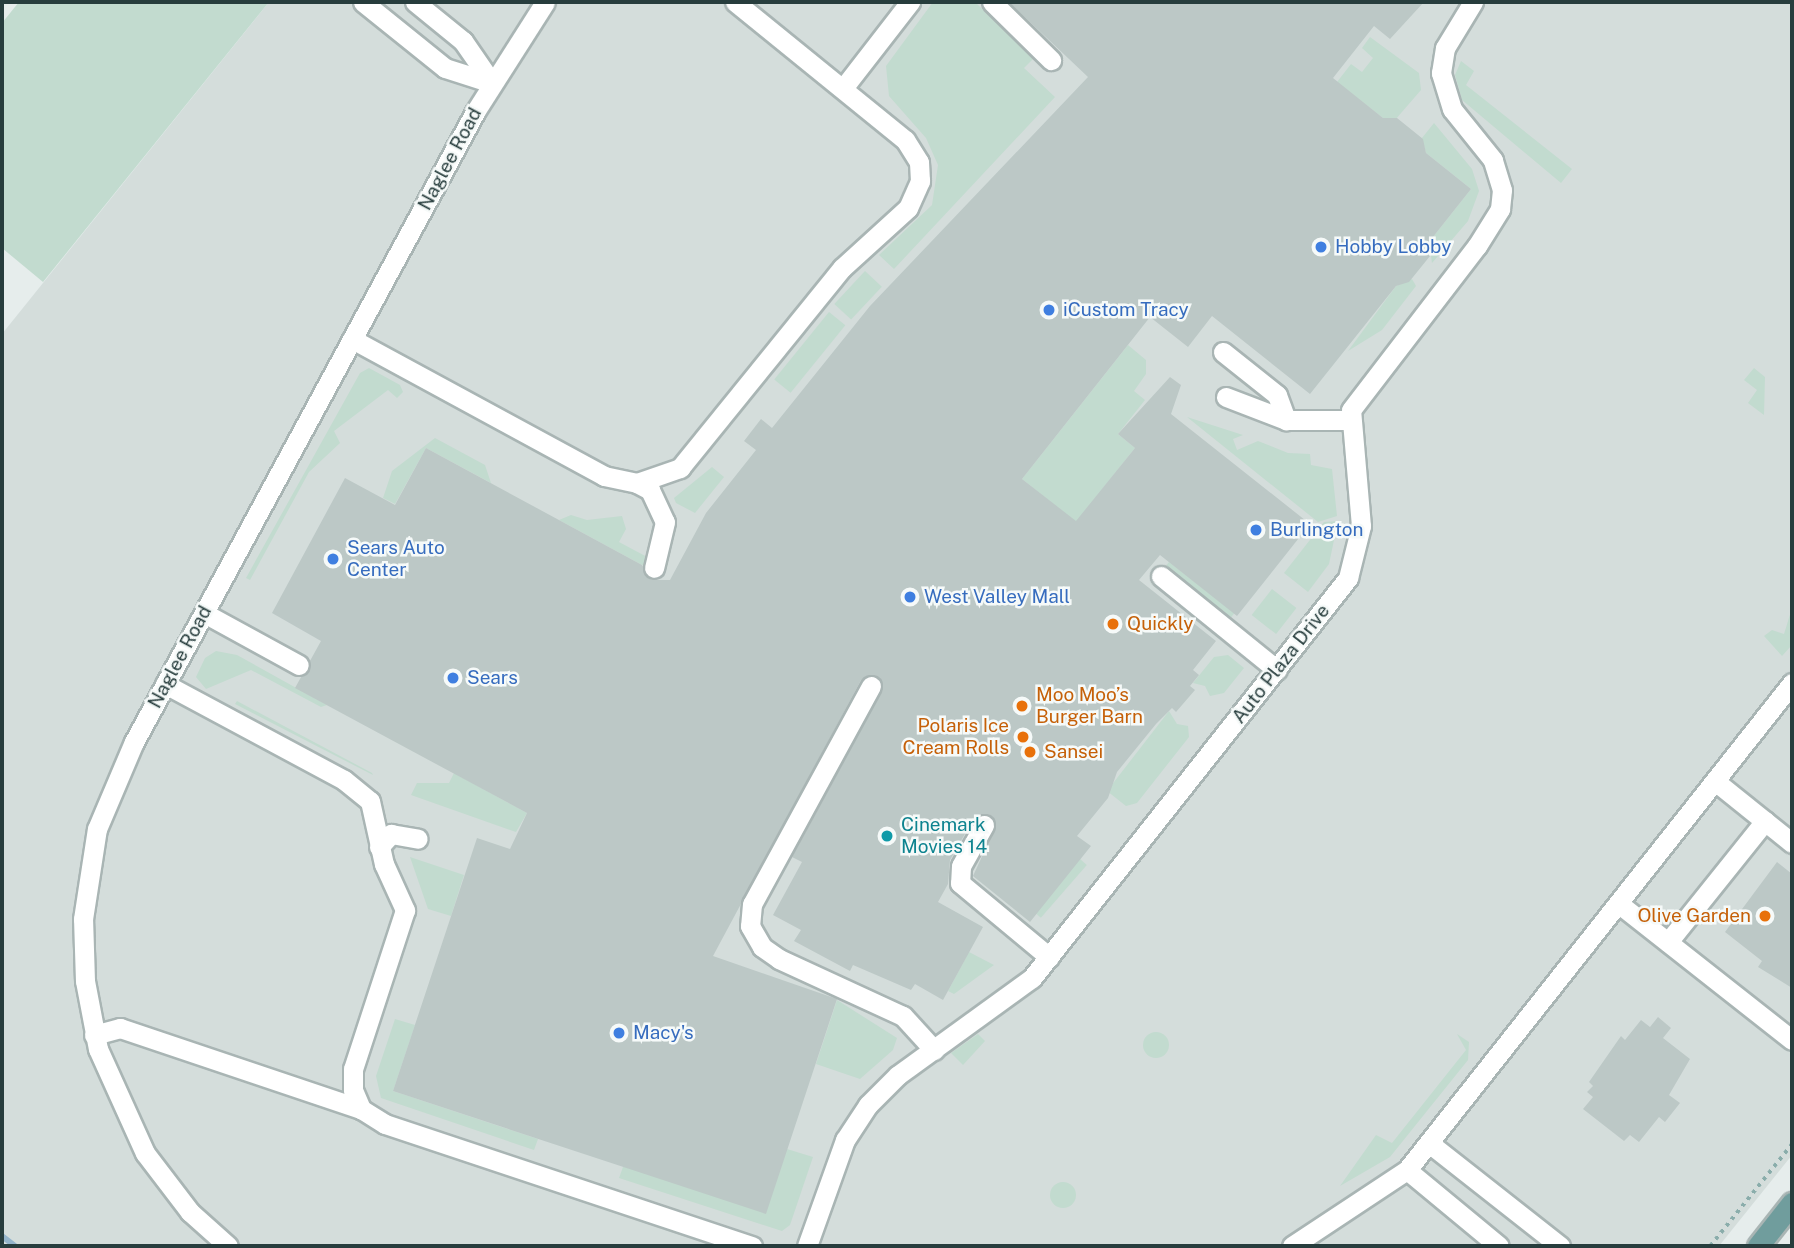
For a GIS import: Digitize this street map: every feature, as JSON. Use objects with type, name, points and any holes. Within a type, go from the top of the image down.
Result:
[{"type":"main road","points":[[1758,1246],[1792,1203]]},
{"type":"lane","points":[[363,2],[445,68],[492,83]]},
{"type":"lane","points":[[415,2],[463,41],[492,83]]},
{"type":"lane","name":"Naglee Road","points":[[228,1246],[190,1212],[145,1153],[110,1086],[94,1035],[83,957],[91,858],[112,788],[165,684],[492,83],[545,2]]},
{"type":"lane","points":[[637,483],[667,475],[690,459],[842,268],[915,200],[921,171],[913,151],[844,87],[735,2]]},
{"type":"lane","points":[[844,87],[910,2]]},
{"type":"lane","points":[[992,2],[1051,60]]},
{"type":"lane","points":[[1226,397],[1286,419],[1350,420],[1360,394],[1477,246],[1500,209],[1496,167],[1452,109],[1441,73],[1445,48],[1473,2]]},
{"type":"lane","points":[[352,339],[604,476],[637,483],[650,490],[665,522],[654,568]]},
{"type":"lane","points":[[1223,352],[1277,395],[1286,419]]},
{"type":"lane","name":"Auto Plaza Drive","points":[[807,1246],[856,1120],[890,1082],[1024,986],[1277,670],[1355,562],[1361,526],[1350,420]]},
{"type":"lane","points":[[1161,576],[1277,670]]},
{"type":"lane","points":[[204,613],[299,665]]},
{"type":"lane","points":[[165,684],[353,785],[374,812],[379,847],[404,917],[353,1069],[353,1090],[361,1108]]},
{"type":"lane","points":[[871,686],[752,904],[750,926],[762,947],[779,959],[903,1016],[934,1050]]},
{"type":"lane","points":[[1292,1246],[1407,1170],[1791,688]]},
{"type":"lane","points":[[1715,781],[1792,843]]},
{"type":"lane","points":[[1668,942],[1765,821]]},
{"type":"lane","points":[[984,825],[961,866],[960,883],[1049,957]]},
{"type":"lane","points":[[379,847],[391,834],[418,839]]},
{"type":"lane","points":[[1618,903],[1792,1040]]},
{"type":"lane","points":[[94,1035],[120,1028],[361,1108],[385,1124],[752,1246]]},
{"type":"lane","points":[[1429,1143],[1560,1246]]},
{"type":"lane","points":[[1407,1170],[1499,1246]]},
{"type":"path","points":[[1710,1246],[1792,1144]]},
{"type":"shaded area","name":"West Valley Mall","points":[[269,2],[1792,2],[1792,1155],[1719,1246],[2,1246],[2,334]]},
{"type":"green space","points":[[19,2],[269,2],[43,282],[2,248],[2,23]]},
{"type":"green space","points":[[933,2],[975,2],[1033,59],[1024,68],[1055,97],[894,269],[879,255],[932,205],[938,165],[926,138],[889,96],[886,66]]},
{"type":"green space","points":[[1370,37],[1419,73],[1421,90],[1395,120],[1383,118],[1337,82],[1351,64],[1362,72],[1373,58],[1362,48]]},
{"type":"green space","points":[[1461,61],[1474,71],[1466,85],[1572,169],[1561,183],[1462,100],[1455,75]]},
{"type":"green space","points":[[1434,123],[1472,169],[1479,191],[1468,221],[1432,263],[1429,242],[1471,189],[1426,153],[1422,138]]},
{"type":"green space","points":[[865,271],[882,287],[851,320],[834,304]]},
{"type":"green space","points":[[1412,279],[1416,286],[1382,330],[1348,351],[1396,286]]},
{"type":"green space","points":[[829,312],[845,325],[791,393],[774,380]]},
{"type":"green space","points":[[1128,345],[1146,360],[1146,374],[1134,391],[1145,400],[1118,434],[1135,448],[1076,522],[1022,479]]},
{"type":"green space","points":[[369,368],[400,385],[403,392],[397,398],[388,390],[334,431],[340,443],[309,472],[250,580],[246,578],[360,373]]},
{"type":"green space","points":[[1754,368],[1765,377],[1764,415],[1748,403],[1757,390],[1744,380]]},
{"type":"green space","points":[[1187,417],[1243,435],[1233,439],[1237,450],[1258,441],[1288,453],[1310,454],[1311,465],[1332,469],[1337,516],[1318,522]]},
{"type":"green space","points":[[435,438],[485,465],[491,483],[426,448],[395,504],[383,498],[392,471]]},
{"type":"green space","points":[[712,467],[724,477],[695,513],[676,503],[674,498]]},
{"type":"green space","points":[[571,515],[587,520],[622,516],[626,529],[619,542],[649,558],[644,566],[559,520]]},
{"type":"green space","points":[[1338,521],[1329,564],[1308,592],[1284,573],[1324,522]]},
{"type":"green space","points":[[1169,562],[1234,613],[1229,619],[1164,568]]},
{"type":"green space","points":[[1272,589],[1296,608],[1276,634],[1252,615]]},
{"type":"green space","points":[[1792,608],[1792,645],[1782,656],[1764,636],[1772,630],[1784,634]]},
{"type":"green space","points":[[216,651],[237,655],[327,705],[321,707],[251,670],[206,689],[196,677],[205,658]]},
{"type":"green space","points":[[1228,655],[1244,668],[1224,693],[1210,696],[1205,686],[1193,683],[1214,657]]},
{"type":"green space","points":[[237,701],[372,773],[373,775],[235,704]]},
{"type":"green space","points":[[1169,711],[1177,724],[1188,726],[1189,737],[1137,803],[1126,806],[1107,791]]},
{"type":"green space","points":[[454,773],[527,813],[516,832],[411,795],[417,783],[449,783]]},
{"type":"green space","points":[[410,857],[464,875],[451,916],[428,909]]},
{"type":"green space","points":[[1080,859],[1087,865],[1041,918],[1034,912]]},
{"type":"green space","points":[[969,952],[994,965],[954,994],[948,991]]},
{"type":"green space","points":[[837,1000],[897,1038],[893,1050],[860,1079],[816,1064]]},
{"type":"green space","points":[[395,1019],[415,1025],[393,1091],[538,1139],[534,1150],[381,1098],[376,1076]]},
{"type":"green space","points":[[1156,1032],[1165,1036],[1169,1045],[1165,1054],[1156,1058],[1147,1054],[1143,1045],[1147,1036]]},
{"type":"green space","points":[[978,1034],[985,1041],[963,1065],[951,1053]]},
{"type":"green space","points":[[1457,1034],[1469,1042],[1468,1060],[1390,1157],[1340,1186],[1376,1135],[1392,1143],[1466,1050]]},
{"type":"green space","points":[[787,1149],[813,1157],[790,1225],[782,1231],[619,1178],[623,1167]]},
{"type":"green space","points":[[1063,1182],[1072,1186],[1076,1195],[1072,1204],[1063,1208],[1054,1204],[1050,1195],[1054,1186]]},
{"type":"building","name":"West Valley Mall","points":[[1009,2],[1424,2],[1390,39],[1374,26],[1333,78],[1383,118],[1397,118],[1423,139],[1426,153],[1471,189],[1429,242],[1430,256],[1409,282],[1396,286],[1310,394],[1212,316],[1188,347],[1150,317],[1022,479],[1076,521],[1135,448],[1118,434],[1170,377],[1181,385],[1171,414],[1310,524],[1237,616],[1160,555],[1139,580],[1216,641],[1193,670],[1199,675],[1190,686],[1195,690],[1176,712],[1172,708],[1156,724],[1117,772],[1108,798],[1077,836],[1091,846],[1030,922],[973,876],[996,826],[989,814],[974,818],[950,860],[948,884],[938,902],[983,927],[943,1000],[915,984],[911,990],[853,965],[850,971],[794,941],[801,930],[773,915],[802,862],[792,857],[882,691],[876,675],[861,680],[713,956],[837,999],[766,1214],[393,1091],[477,838],[510,849],[527,813],[295,688],[321,641],[272,613],[345,478],[395,505],[426,448],[642,565],[651,580],[670,580],[706,513],[756,450],[744,441],[761,419],[772,428],[870,306],[1088,77]]},
{"type":"building","name":"Olive Garden","points":[[1777,862],[1792,874],[1792,988],[1758,967],[1762,961],[1725,932]]},
{"type":"building","points":[[1658,1017],[1671,1028],[1663,1038],[1690,1059],[1669,1095],[1680,1103],[1665,1122],[1659,1117],[1639,1142],[1630,1135],[1624,1141],[1583,1109],[1593,1097],[1587,1092],[1593,1086],[1589,1082],[1621,1036],[1625,1040],[1641,1020],[1650,1027]]},
{"type":"waterway","points":[[2,1236],[15,1246]]},
{"type":"place","name":"Hobby Lobby","points":[[1321,247]]},
{"type":"place","name":"iCustom Tracy","points":[[1049,310]]},
{"type":"place","name":"Burlington","points":[[1256,530]]},
{"type":"place","name":"Sears Auto Center","points":[[333,559]]},
{"type":"place","name":"West Valley Mall","points":[[910,597]]},
{"type":"place","name":"Quickly","points":[[1113,624]]},
{"type":"place","name":"Sears","points":[[453,678]]},
{"type":"place","name":"Moo Moo’s Burger Barn","points":[[1022,706]]},
{"type":"place","name":"Polaris Ice Cream Rolls","points":[[1023,737]]},
{"type":"place","name":"Sansei","points":[[1030,752]]},
{"type":"place","name":"Cinemark Movies 14","points":[[887,836]]},
{"type":"place","name":"Olive Garden","points":[[1765,916]]},
{"type":"place","name":"Macy's","points":[[619,1033]]}]
